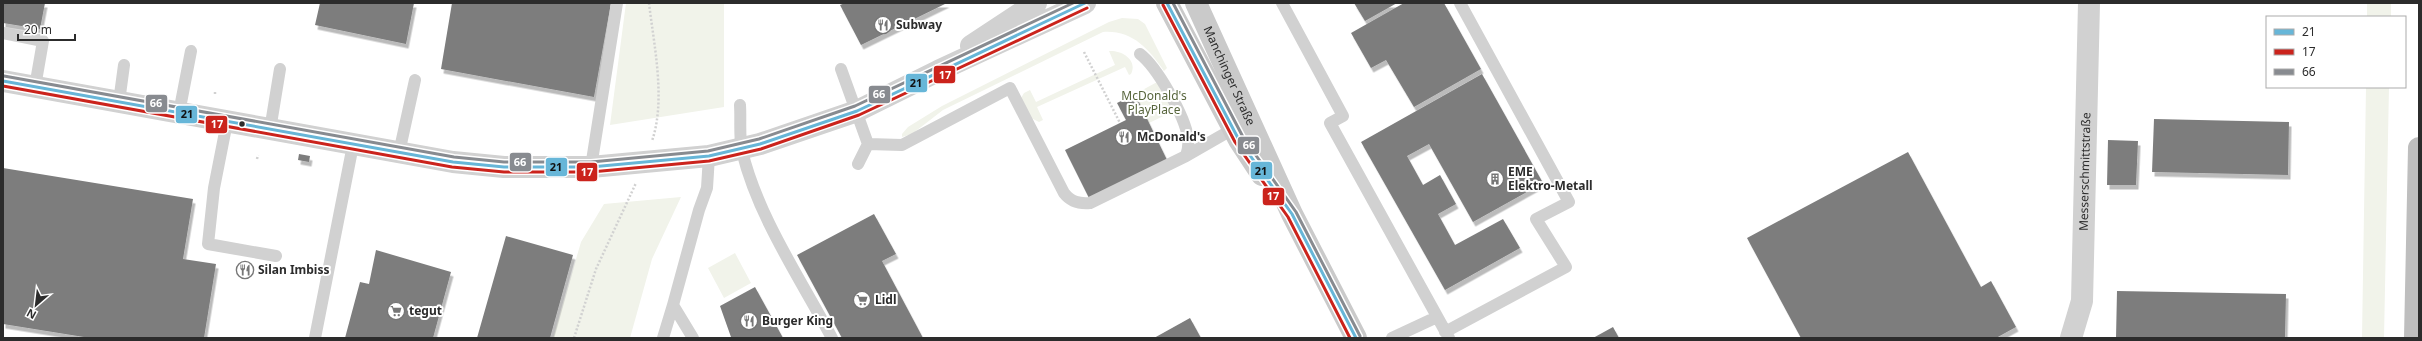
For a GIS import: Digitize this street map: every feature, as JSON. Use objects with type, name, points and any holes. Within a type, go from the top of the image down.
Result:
[{"type":"highway","points":[[2414,338],[2419,148]]},
{"type":"main road","name":"Manchinger Straße","points":[[1167,3],[1233,129],[1256,166],[1292,214]]},
{"type":"main road","name":"Manchinger Straße","points":[[1196,3],[1292,214],[1356,338]]},
{"type":"street","points":[[938,70],[999,26],[1036,3]]},
{"type":"street","points":[[3,81],[399,154],[504,167],[591,167],[709,156],[800,132],[857,111],[938,70],[1085,3]]},
{"type":"street","name":"Messerschmittstraße","points":[[2071,338],[2082,301],[2089,3]]},
{"type":"lane","points":[[591,167],[618,3]]},
{"type":"lane","points":[[1282,3],[1343,116],[1330,122],[1447,335],[1566,267],[1536,219],[1569,202],[1460,3]]},
{"type":"lane","points":[[3,34],[43,41],[35,87]]},
{"type":"lane","points":[[179,113],[191,51]]},
{"type":"lane","points":[[1140,54],[1150,61],[1161,77],[1186,128],[1189,144],[1186,156]]},
{"type":"lane","points":[[119,102],[124,65]]},
{"type":"lane","points":[[270,130],[280,69]]},
{"type":"lane","points":[[841,69],[868,144],[858,164]]},
{"type":"lane","points":[[399,154],[415,80]]},
{"type":"lane","points":[[868,144],[902,145],[1010,88],[1064,193],[1068,198],[1081,204],[1090,203],[1186,156],[1233,129]]},
{"type":"lane","points":[[740,105],[742,148],[750,178],[771,225],[832,338]]},
{"type":"lane","points":[[227,122],[214,188],[208,244],[276,256]]},
{"type":"lane","points":[[315,338],[352,145]]},
{"type":"lane","points":[[663,338],[674,305],[699,210],[707,188],[709,156]]},
{"type":"lane","points":[[674,305],[693,338]]},
{"type":"lane","points":[[1392,338],[1437,317]]},
{"type":"path","points":[[574,338],[596,269],[646,163],[656,130],[658,77],[649,3]]},
{"type":"path","points":[[1084,52],[1120,123]]},
{"type":"green space","points":[[626,3],[724,3],[724,107],[610,125]]},
{"type":"green space","points":[[2367,3],[2391,3],[2391,16],[2367,16]]},
{"type":"green space","points":[[1122,18],[1138,19],[1145,24],[1167,68],[1164,71],[1152,55],[1131,37],[1113,32],[1103,32],[943,110],[912,134],[902,137],[902,134],[908,127],[942,106],[1109,22]]},
{"type":"green space","points":[[1109,51],[1124,54],[1131,60],[1133,69],[1131,74],[1129,75],[1125,67],[1037,107],[1043,120],[1039,122],[1029,117],[1021,98],[1024,93],[1030,90],[1036,102],[1115,65]]},
{"type":"green space","name":"McDonald's PlayPlace","points":[[1159,81],[1174,111],[1149,123],[1135,94]]},
{"type":"green space","points":[[2366,88],[2389,88],[2384,338],[2362,338]]},
{"type":"green space","points":[[681,197],[652,259],[630,338],[553,338],[581,242],[604,204]]},
{"type":"green space","points":[[735,253],[751,283],[724,298],[708,268]]},
{"type":"building","points":[[3,3],[45,3],[40,29],[3,23]]},
{"type":"building","points":[[320,3],[414,3],[406,44],[315,25]]},
{"type":"building","points":[[452,3],[611,3],[594,97],[441,69]]},
{"type":"building","points":[[845,3],[947,3],[861,45],[840,5]]},
{"type":"building","points":[[1354,3],[1397,3],[1365,21]]},
{"type":"building","points":[[1404,3],[1444,3],[1481,69],[1414,107],[1386,60],[1371,68],[1351,33]]},
{"type":"building","name":"EME Elektro-Metall","points":[[1482,74],[1543,183],[1473,222],[1429,144],[1407,156],[1423,185],[1440,175],[1456,204],[1438,214],[1455,245],[1503,219],[1520,248],[1445,290],[1361,142]]},
{"type":"building","name":"McDonald's","points":[[1135,94],[1167,160],[1089,198],[1065,150],[1126,120],[1117,103]]},
{"type":"building","points":[[2154,119],[2289,122],[2288,175],[2152,172]]},
{"type":"building","points":[[2108,140],[2138,141],[2136,185],[2107,185]]},
{"type":"building","points":[[1908,152],[1981,287],[1991,281],[2016,327],[1996,338],[1801,338],[1747,238]]},
{"type":"building","points":[[299,154],[310,156],[309,162],[298,160]]},
{"type":"building","points":[[3,168],[193,199],[183,259],[216,264],[204,338],[90,338],[3,324]]},
{"type":"building","name":"Lidl","points":[[874,214],[896,254],[882,261],[923,338],[842,338],[797,255]]},
{"type":"building","points":[[506,236],[573,255],[550,338],[477,338]]},
{"type":"building","name":"tegut","points":[[376,250],[451,272],[433,338],[345,338],[360,282],[369,284]]},
{"type":"building","name":"Burger King","points":[[755,287],[783,338],[731,337],[720,306]]},
{"type":"building","points":[[2117,291],[2286,294],[2285,338],[2116,338]]},
{"type":"building","points":[[1190,318],[1201,338],[1154,338]]},
{"type":"building","points":[[1613,327],[1619,338],[1593,338]]},
{"type":"transit line","name":"66","points":[[4,76],[454,157],[504,162],[591,162],[708,151],[759,139],[855,106],[1073,3]]},
{"type":"transit line","name":"21","points":[[3,81],[453,162],[504,167],[591,167],[709,156],[760,144],[857,111],[1085,3]]},
{"type":"transit line","name":"21","points":[[1167,3],[1239,140],[1292,214],[1356,338]]},
{"type":"transit line","name":"66","points":[[1173,3],[1243,137],[1296,212],[1360,336]]},
{"type":"transit line","name":"17","points":[[1163,5],[1235,142],[1288,217],[1350,338]]},
{"type":"transit line","name":"17","points":[[3,86],[452,167],[504,172],[591,172],[709,161],[761,149],[859,115],[1087,8]]},
{"type":"place","name":"Subway","points":[[883,25]]},
{"type":"place","name":"McDonald's","points":[[1124,137]]},
{"type":"place","name":"EME Elektro-Metall","points":[[1495,179]]},
{"type":"place","name":"Silan Imbiss","points":[[245,270]]},
{"type":"place","name":"Lidl","points":[[862,300]]},
{"type":"place","name":"tegut","points":[[396,311]]},
{"type":"place","name":"Burger King","points":[[749,321]]}]
